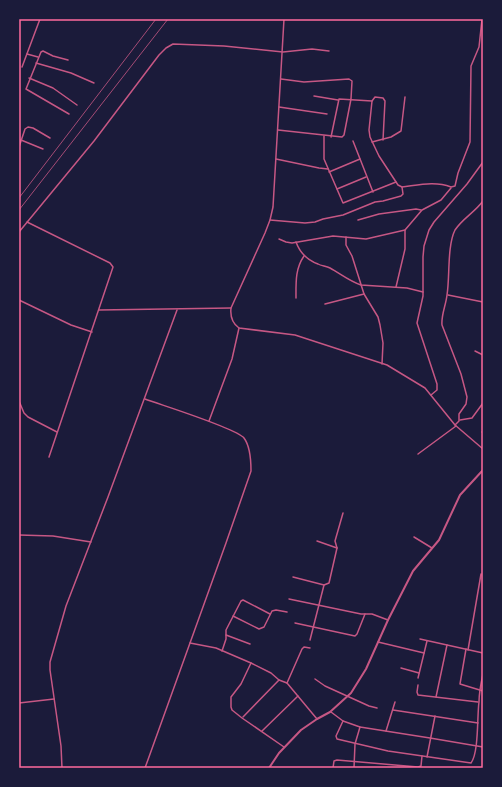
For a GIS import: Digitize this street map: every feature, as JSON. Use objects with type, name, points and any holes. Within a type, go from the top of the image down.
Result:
[{"type":"street","points":[[22,67],[40,19]]},
{"type":"street","points":[[284,19],[276,159],[270,220],[231,308],[231,318],[233,323],[239,328],[295,335],[388,365],[423,387],[455,425],[483,449]]},
{"type":"street","points":[[279,239],[289,243],[333,236],[366,239],[405,230],[422,210],[441,200],[456,184],[458,173],[470,142],[471,66],[482,38],[482,19]]},
{"type":"street","points":[[19,232],[102,130],[159,55],[169,46],[179,44],[283,51],[312,49],[329,51]]},
{"type":"street","points":[[68,60],[42,51],[38,57],[26,90],[69,114]]},
{"type":"street","points":[[27,54],[38,57]]},
{"type":"street","points":[[36,63],[71,73],[94,83]]},
{"type":"street","points":[[30,78],[53,88],[77,105]]},
{"type":"street","points":[[278,130],[331,137],[343,137],[351,99],[351,79],[304,82],[281,79]]},
{"type":"street","points":[[314,96],[338,100],[351,99],[372,101]]},
{"type":"street","points":[[383,140],[385,101],[383,98],[375,97],[372,101],[369,130],[372,142],[379,156],[400,187],[432,183],[452,187]]},
{"type":"street","points":[[372,142],[391,138],[401,131],[405,97]]},
{"type":"street","points":[[331,137],[338,100]]},
{"type":"street","points":[[279,107],[327,114]]},
{"type":"street","points":[[19,146],[25,130],[28,127],[33,128],[50,138]]},
{"type":"street","points":[[324,136],[324,157],[329,172],[344,204],[396,182]]},
{"type":"street","points":[[21,140],[43,149]]},
{"type":"street","points":[[353,141],[373,192]]},
{"type":"street","points":[[276,159],[328,169]]},
{"type":"street","points":[[329,172],[360,159]]},
{"type":"street","points":[[431,396],[437,390],[437,384],[417,322],[423,292],[423,252],[429,230],[434,222],[467,184],[483,162]]},
{"type":"street","points":[[337,189],[367,177]]},
{"type":"street","points":[[270,220],[311,222],[323,218],[344,215],[375,202],[401,196],[403,194],[402,187]]},
{"type":"street","points":[[459,421],[459,414],[466,404],[467,397],[461,374],[442,325],[442,320],[447,295],[451,241],[454,232],[483,201]]},
{"type":"street","points":[[358,220],[379,214],[422,210]]},
{"type":"street","points":[[27,222],[112,265],[113,270],[49,457]]},
{"type":"street","points":[[396,287],[405,249],[405,230]]},
{"type":"street","points":[[346,237],[346,245],[352,256],[364,294],[378,317],[383,343],[382,364]]},
{"type":"street","points":[[296,242],[298,249],[304,256],[329,268],[350,281],[361,285],[407,288],[423,292]]},
{"type":"street","points":[[296,298],[296,275],[298,266],[304,256]]},
{"type":"street","points":[[325,304],[364,294]]},
{"type":"street","points":[[447,295],[483,302]]},
{"type":"street","points":[[19,300],[71,325],[92,332]]},
{"type":"street","points":[[99,310],[231,308]]},
{"type":"street","points":[[62,768],[61,746],[50,662],[66,606],[145,399],[177,310]]},
{"type":"street","points":[[209,421],[232,359],[239,328]]},
{"type":"street","points":[[475,351],[483,355]]},
{"type":"street","points":[[145,399],[235,431],[244,438],[250,457],[251,471],[145,768]]},
{"type":"street","points":[[19,401],[25,415],[57,432]]},
{"type":"street","points":[[418,454],[459,421],[472,418],[483,403]]},
{"type":"street","points":[[269,768],[284,747],[301,730],[330,712],[348,697],[359,681],[413,571],[439,540],[460,495],[483,470]]},
{"type":"street","points":[[293,578],[324,585],[329,583],[337,548],[335,541],[343,513]]},
{"type":"street","points":[[19,535],[52,536],[91,542]]},
{"type":"street","points":[[414,537],[432,548]]},
{"type":"street","points":[[317,541],[337,548]]},
{"type":"street","points":[[481,574],[459,684],[461,686],[483,691]]},
{"type":"street","points":[[310,640],[324,585]]},
{"type":"street","points":[[289,598],[318,605],[372,614],[388,620]]},
{"type":"street","points":[[222,651],[226,630],[240,601],[243,600],[270,614]]},
{"type":"street","points":[[233,616],[259,629],[264,627],[270,614],[274,610],[287,612]]},
{"type":"street","points":[[296,623],[355,636],[365,614]]},
{"type":"street","points":[[226,635],[250,644]]},
{"type":"street","points":[[420,639],[483,653]]},
{"type":"street","points":[[418,678],[428,641]]},
{"type":"street","points":[[378,642],[424,653]]},
{"type":"street","points":[[190,643],[222,651],[252,663],[271,673],[287,683],[317,719]]},
{"type":"street","points":[[436,697],[447,645]]},
{"type":"street","points":[[287,683],[303,648],[310,648]]},
{"type":"street","points":[[252,663],[241,684],[230,699],[232,710],[284,747]]},
{"type":"street","points":[[401,668],[419,672]]},
{"type":"street","points":[[344,721],[336,738],[355,744],[388,751],[471,763],[474,760],[476,746],[478,702],[483,674]]},
{"type":"street","points":[[315,679],[325,686],[348,697],[377,708]]},
{"type":"street","points":[[242,718],[280,680]]},
{"type":"street","points":[[418,685],[417,694],[478,702]]},
{"type":"street","points":[[262,731],[298,696]]},
{"type":"street","points":[[19,703],[54,700]]},
{"type":"street","points":[[386,731],[395,702]]},
{"type":"street","points":[[393,710],[478,723]]},
{"type":"street","points":[[330,712],[344,721],[360,727],[483,747]]},
{"type":"street","points":[[427,757],[435,716]]},
{"type":"street","points":[[354,768],[355,744],[360,727]]},
{"type":"street","points":[[333,768],[335,760],[420,767],[422,756]]},
{"type":"railway","points":[[19,198],[156,19]]},
{"type":"railway","points":[[19,210],[168,19]]}]
